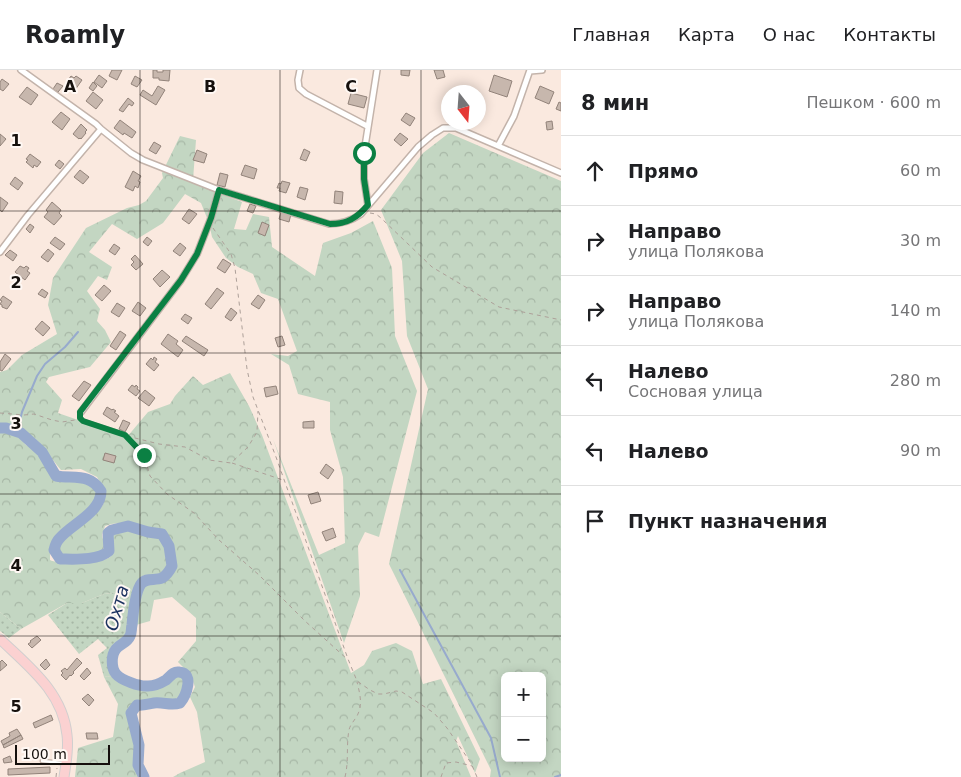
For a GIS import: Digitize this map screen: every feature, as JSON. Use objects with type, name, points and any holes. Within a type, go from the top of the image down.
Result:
[{"type":"main road","points":[[0,639],[43,680],[63,715],[67,734],[62,763],[64,777]]},
{"type":"street","points":[[21,70],[143,160],[219,190],[330,224],[351,220],[360,214],[418,147],[432,134],[443,128],[456,128],[561,173]]},
{"type":"street","points":[[300,70],[299,88],[306,94],[368,126]]},
{"type":"street","points":[[368,205],[364,179],[364,153],[377,70]]},
{"type":"street","points":[[498,146],[514,116],[530,71],[542,70]]},
{"type":"street","points":[[0,252],[28,215],[101,130]]},
{"type":"street","points":[[80,415],[181,280],[197,254],[219,190]]},
{"type":"lane","points":[[80,415],[83,421],[120,433]]},
{"type":"lane","points":[[42,761],[62,763]]},
{"type":"path","points":[[360,214],[376,214],[432,267],[499,307],[561,320]]},
{"type":"path","points":[[209,223],[231,254],[235,268],[253,397],[361,696],[358,715],[349,727],[348,766],[345,777]]},
{"type":"path","points":[[232,463],[248,447],[257,432],[258,410]]},
{"type":"path","points":[[0,413],[34,414],[62,422],[72,421],[80,415]]},
{"type":"path","points":[[120,433],[159,444],[185,448],[209,460],[232,463],[284,480]]},
{"type":"path","points":[[125,435],[144,455],[150,476],[167,494],[194,513],[219,540],[348,659]]},
{"type":"path","points":[[357,681],[378,694],[402,692],[434,713],[447,728],[477,777]]},
{"type":"path","points":[[441,777],[446,763],[456,762],[472,766]]},
{"type":"path","points":[[56,777],[62,763]]},
{"type":"green space","points":[[449,133],[561,181],[561,777],[490,777],[491,770],[389,564],[428,389],[407,336],[402,261],[381,210],[423,153]]},
{"type":"green space","points":[[180,136],[196,140],[193,180],[215,192],[242,202],[234,229],[246,230],[253,214],[269,217],[272,247],[315,276],[323,243],[351,233],[373,221],[392,268],[395,336],[417,391],[379,537],[365,532],[358,546],[360,596],[344,643],[273,439],[319,555],[345,543],[343,477],[330,430],[330,402],[298,394],[289,365],[271,354],[288,356],[297,351],[278,299],[261,293],[253,274],[238,267],[226,258],[212,237],[201,203],[185,194],[163,223],[137,239],[112,224],[89,252],[112,267],[107,280],[98,276],[87,291],[100,309],[97,321],[105,330],[111,342],[90,367],[49,377],[46,382],[62,400],[58,413],[127,437],[148,412],[170,404],[193,376],[203,385],[230,373],[249,406],[262,435],[351,673],[364,665],[372,651],[396,643],[412,651],[423,684],[441,679],[480,759],[475,773],[458,736],[456,741],[471,777],[173,777],[205,762],[197,712],[190,697],[195,687],[191,675],[178,662],[196,641],[196,618],[172,597],[154,600],[150,621],[136,625],[143,585],[167,580],[175,568],[172,544],[163,530],[149,529],[128,522],[105,526],[102,534],[104,547],[98,552],[61,555],[59,546],[63,539],[103,505],[106,492],[97,477],[81,469],[61,470],[35,440],[19,429],[10,425],[0,424],[0,372],[7,370],[22,355],[57,334],[48,305],[53,278],[86,228],[146,201],[163,178],[162,173]]},
{"type":"green space","points":[[0,431],[5,431],[20,438],[26,445],[34,449],[54,479],[87,483],[99,495],[98,500],[88,510],[54,538],[50,548],[50,560],[62,563],[81,563],[107,559],[112,554],[112,537],[121,531],[132,531],[160,538],[168,549],[169,566],[167,570],[162,574],[141,577],[135,589],[130,591],[104,594],[82,603],[67,603],[21,629],[0,612]]},
{"type":"green space","points":[[135,589],[129,619],[129,633],[125,639],[115,646],[108,663],[111,676],[104,677],[98,655],[107,648],[98,639],[79,654],[48,615],[67,603],[82,603],[104,594]]},
{"type":"green space","points":[[0,612],[21,629],[9,638],[0,631]]},
{"type":"green space","points":[[179,675],[186,681],[181,696],[174,700],[139,700],[132,705],[129,713],[136,744],[135,765],[140,777],[75,777],[78,748],[113,737],[118,704],[104,677],[111,676],[138,690],[152,691]]},
{"type":"building","points":[[112,70],[122,70],[117,80],[109,76]]},
{"type":"building","points":[[153,70],[163,72],[163,70],[170,70],[169,81],[153,78]]},
{"type":"building","points":[[401,70],[410,70],[409,76],[401,75]]},
{"type":"building","points":[[434,70],[443,70],[445,77],[437,79]]},
{"type":"building","points":[[99,75],[107,81],[102,88],[94,82]]},
{"type":"building","points":[[494,75],[512,81],[507,97],[489,91]]},
{"type":"building","points":[[71,76],[74,78],[76,76],[82,80],[75,90],[66,83]]},
{"type":"building","points":[[135,76],[142,80],[137,87],[131,84]]},
{"type":"building","points":[[2,79],[9,84],[3,91],[0,89]]},
{"type":"building","points":[[93,82],[97,86],[93,91],[89,88]]},
{"type":"building","points":[[57,83],[63,86],[58,92],[53,89]]},
{"type":"building","points":[[158,86],[165,90],[156,105],[140,95],[143,90],[152,96]]},
{"type":"building","points":[[540,86],[554,92],[549,104],[535,98]]},
{"type":"building","points":[[27,87],[38,95],[31,105],[19,97]]},
{"type":"building","points":[[93,92],[103,100],[96,109],[86,101]]},
{"type":"building","points":[[351,93],[367,97],[364,108],[348,104]]},
{"type":"building","points":[[128,98],[134,103],[132,106],[129,104],[123,112],[119,110]]},
{"type":"building","points":[[559,102],[561,103],[561,111],[556,109]]},
{"type":"building","points":[[61,112],[70,119],[62,130],[52,122]]},
{"type":"building","points":[[406,113],[415,118],[410,126],[401,120]]},
{"type":"building","points":[[120,120],[136,132],[132,138],[124,133],[123,135],[114,128]]},
{"type":"building","points":[[552,121],[553,129],[547,130],[546,122]]},
{"type":"building","points":[[81,124],[87,130],[79,139],[73,134]]},
{"type":"building","points":[[400,133],[408,139],[401,146],[394,140]]},
{"type":"building","points":[[0,134],[6,139],[0,146]]},
{"type":"building","points":[[154,142],[161,146],[156,154],[149,150]]},
{"type":"building","points":[[304,149],[310,152],[306,161],[300,159]]},
{"type":"building","points":[[197,150],[207,154],[204,163],[193,160]]},
{"type":"building","points":[[30,154],[41,162],[37,167],[34,165],[33,168],[26,162]]},
{"type":"building","points":[[59,160],[64,164],[60,169],[55,165]]},
{"type":"building","points":[[245,165],[257,169],[254,179],[241,175]]},
{"type":"building","points":[[80,170],[89,177],[83,184],[74,177]]},
{"type":"building","points":[[133,171],[141,176],[138,181],[140,182],[138,188],[135,186],[133,191],[125,187]]},
{"type":"building","points":[[220,173],[228,175],[225,187],[217,185]]},
{"type":"building","points":[[15,177],[23,183],[18,190],[10,184]]},
{"type":"building","points":[[282,181],[290,183],[286,193],[279,191],[280,188],[277,188]]},
{"type":"building","points":[[300,187],[308,189],[305,200],[297,197]]},
{"type":"building","points":[[335,191],[343,192],[342,204],[334,203]]},
{"type":"building","points":[[0,197],[8,203],[2,212],[0,210]]},
{"type":"building","points":[[52,202],[61,210],[59,213],[62,216],[54,225],[44,217],[48,212],[46,210]]},
{"type":"building","points":[[250,204],[256,206],[253,213],[247,211]]},
{"type":"building","points":[[189,209],[197,214],[189,224],[182,219]]},
{"type":"building","points":[[281,212],[291,214],[289,222],[279,219]]},
{"type":"building","points":[[262,222],[269,225],[265,236],[258,233]]},
{"type":"building","points":[[30,224],[34,227],[30,233],[26,229]]},
{"type":"building","points":[[55,237],[65,244],[60,250],[50,243]]},
{"type":"building","points":[[147,237],[152,241],[148,246],[143,242]]},
{"type":"building","points":[[180,243],[186,248],[180,256],[173,251]]},
{"type":"building","points":[[114,244],[120,248],[115,255],[109,251]]},
{"type":"building","points":[[48,249],[54,254],[48,262],[41,257]]},
{"type":"building","points":[[10,250],[17,255],[13,261],[5,255]]},
{"type":"building","points":[[135,255],[143,264],[136,270],[131,265],[134,262],[131,259]]},
{"type":"building","points":[[223,259],[231,264],[225,273],[217,268]]},
{"type":"building","points":[[20,266],[29,268],[27,271],[30,273],[25,280],[15,272]]},
{"type":"building","points":[[162,270],[170,277],[160,287],[153,279]]},
{"type":"building","points":[[104,285],[111,291],[102,301],[95,295]]},
{"type":"building","points":[[217,288],[224,293],[211,309],[205,304]]},
{"type":"building","points":[[42,289],[48,293],[45,298],[38,294]]},
{"type":"building","points":[[258,295],[265,300],[259,309],[251,304]]},
{"type":"building","points":[[3,296],[12,302],[7,309],[0,304]]},
{"type":"building","points":[[138,302],[146,308],[140,316],[132,311]]},
{"type":"building","points":[[117,303],[125,308],[119,317],[111,312]]},
{"type":"building","points":[[231,308],[237,313],[231,321],[225,317]]},
{"type":"building","points":[[185,314],[192,318],[188,324],[181,319]]},
{"type":"building","points":[[42,321],[50,328],[43,336],[35,329]]},
{"type":"building","points":[[120,331],[126,335],[116,350],[110,346]]},
{"type":"building","points":[[168,334],[178,341],[176,344],[183,350],[178,357],[161,344]]},
{"type":"building","points":[[186,336],[208,350],[204,356],[182,341]]},
{"type":"building","points":[[282,336],[285,345],[278,347],[275,338]]},
{"type":"building","points":[[5,354],[11,359],[2,371],[0,370],[0,362]]},
{"type":"building","points":[[154,357],[157,359],[155,362],[159,365],[154,371],[146,364],[151,358],[153,360]]},
{"type":"building","points":[[84,381],[91,385],[79,401],[72,396]]},
{"type":"building","points":[[132,385],[135,387],[136,385],[140,391],[136,396],[128,390]]},
{"type":"building","points":[[276,386],[278,394],[266,397],[264,388]]},
{"type":"building","points":[[145,390],[155,398],[149,406],[138,398]]},
{"type":"building","points":[[107,407],[116,411],[114,412],[119,416],[115,422],[103,414]]},
{"type":"building","points":[[123,420],[130,423],[125,432],[119,429]]},
{"type":"building","points":[[314,421],[314,428],[303,428],[303,422]]},
{"type":"building","points":[[105,453],[116,456],[114,463],[103,460]]},
{"type":"building","points":[[326,464],[334,470],[328,479],[320,473]]},
{"type":"building","points":[[318,492],[321,501],[311,504],[308,495]]},
{"type":"building","points":[[333,528],[336,537],[326,541],[322,532]]},
{"type":"building","points":[[37,636],[41,640],[32,648],[28,644]]},
{"type":"building","points":[[77,658],[82,663],[66,680],[61,675],[63,673],[61,671],[65,668],[67,670]]},
{"type":"building","points":[[46,659],[50,665],[45,670],[40,665]]},
{"type":"building","points":[[2,660],[7,665],[0,671],[0,662]]},
{"type":"building","points":[[87,668],[91,673],[84,680],[80,676]]},
{"type":"building","points":[[88,694],[94,700],[89,706],[82,699]]},
{"type":"building","points":[[51,715],[53,720],[35,728],[33,723]]},
{"type":"building","points":[[17,729],[21,735],[3,745],[1,741],[10,736],[9,733]]},
{"type":"building","points":[[86,733],[97,733],[98,739],[87,739]]},
{"type":"building","points":[[21,735],[23,739],[4,748],[3,745]]},
{"type":"building","points":[[10,756],[12,762],[4,763],[3,759]]},
{"type":"building","points":[[50,767],[50,773],[8,775],[8,769]]},
{"type":"waterway","points":[[17,432],[22,412],[37,376],[45,364],[65,347],[78,332]]},
{"type":"waterway","name":"Охта","points":[[0,428],[21,433],[42,452],[56,476],[87,479],[97,485],[101,491],[100,499],[91,512],[57,541],[54,550],[60,559],[85,559],[104,554],[109,551],[108,533],[112,530],[128,526],[162,534],[169,546],[172,566],[162,578],[148,580],[141,584],[136,598],[131,635],[116,649],[112,658],[112,665],[116,674],[122,679],[136,684],[145,686],[155,685],[177,672],[184,673],[187,676],[187,690],[180,703],[137,705],[131,713],[139,745],[138,765],[144,777]]},
{"type":"waterway","points":[[400,570],[491,738],[500,777]]},
{"type":"waterway","points":[[555,777],[561,775]]},
{"type":"route","points":[[144,455],[125,435],[83,421],[80,418],[80,412],[181,280],[197,254],[211,218],[219,190],[330,224],[343,223],[360,214],[368,205],[364,179],[364,153]]}]
